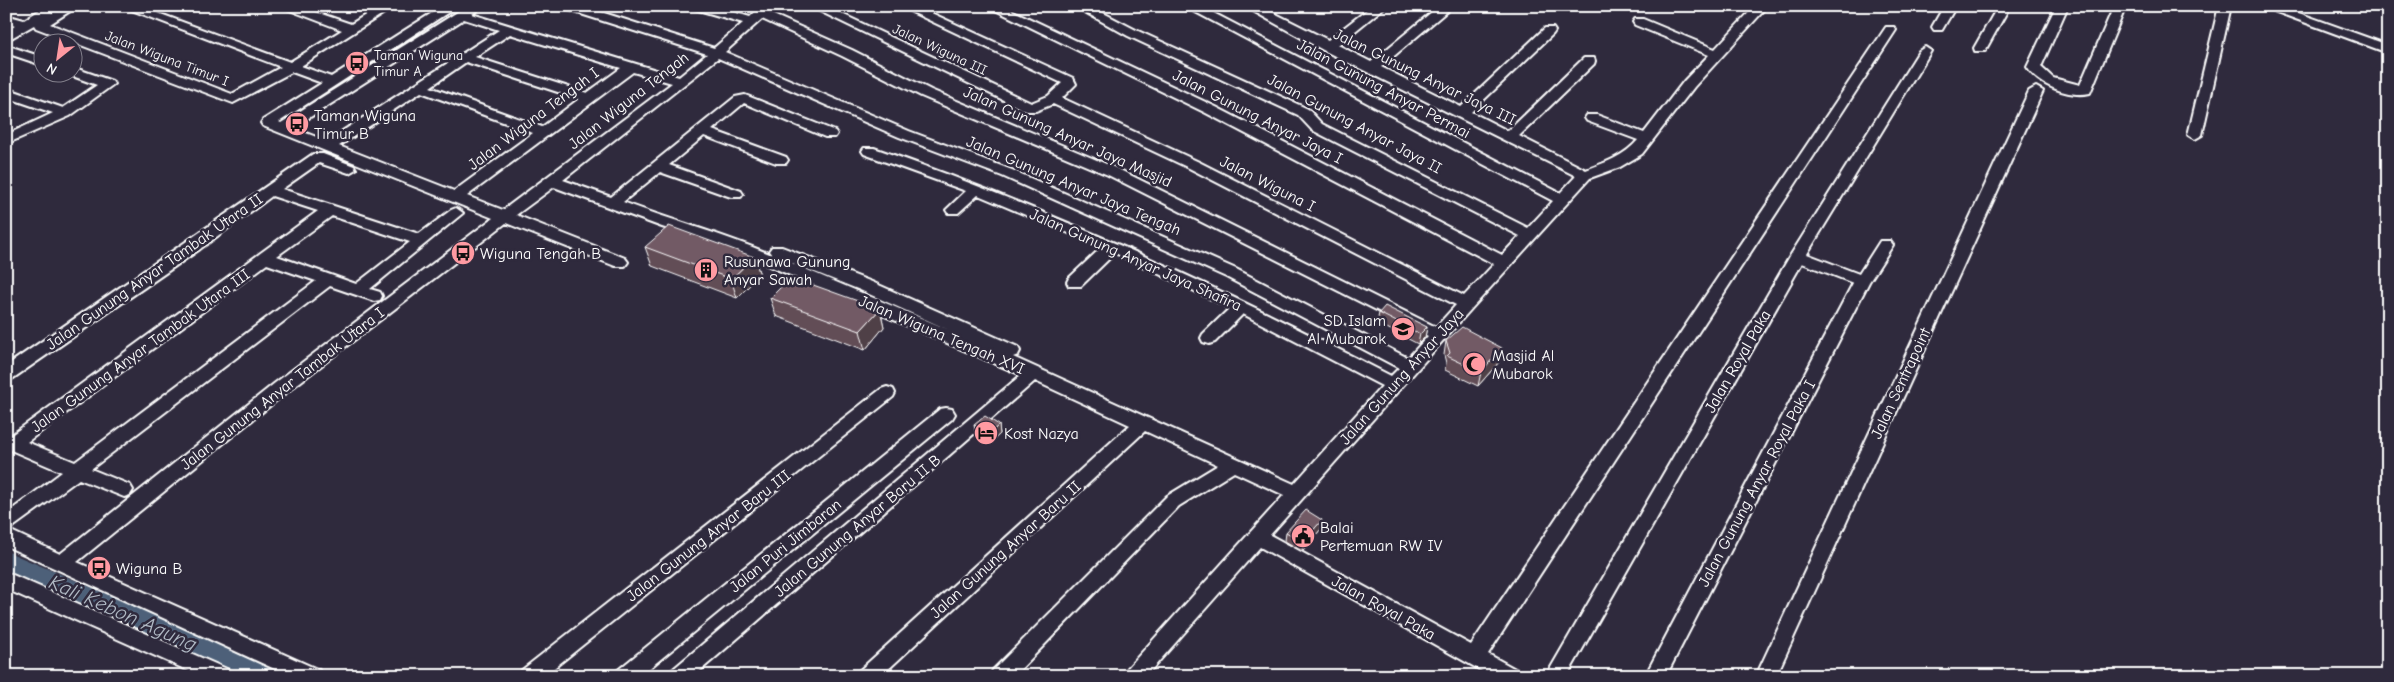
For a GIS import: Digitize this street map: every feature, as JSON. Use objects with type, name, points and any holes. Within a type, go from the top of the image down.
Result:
[{"type":"street","points":[[6,37],[24,24],[56,6]]},
{"type":"street","name":"Jalan Wiguna Timur I","points":[[72,6],[40,25],[233,99],[303,60],[384,7]]},
{"type":"street","points":[[127,6],[344,74]]},
{"type":"street","points":[[151,6],[187,24],[332,82]]},
{"type":"street","points":[[285,6],[352,29]]},
{"type":"street","points":[[476,6],[457,10],[344,74],[268,123],[620,262]]},
{"type":"street","name":"Jalan Gunung Anyar Jaya Tengah","points":[[569,6],[716,52],[904,134],[1007,173],[1231,273],[1410,367]]},
{"type":"street","name":"Jalan Gunung Anyar Jaya Masjid","points":[[699,6],[761,14],[847,53],[926,93],[1113,172],[1439,335]]},
{"type":"street","name":"Jalan Wiguna III","points":[[815,6],[1031,108],[1053,99]]},
{"type":"street","points":[[905,6],[1068,81],[1067,86],[1053,99]]},
{"type":"street","name":"Jalan Gunung Anyar Jaya I","points":[[993,6],[1211,110],[1504,263]]},
{"type":"street","name":"Jalan Gunung Anyar Jaya II","points":[[1080,6],[1132,33],[1303,112],[1317,127],[1530,235]]},
{"type":"street","name":"Jalan Gunung Anyar Permai","points":[[1190,6],[1563,200]]},
{"type":"street","name":"Jalan Gunung Anyar Jaya III","points":[[1250,6],[1328,48],[1585,175]]},
{"type":"street","points":[[1328,48],[1380,6]]},
{"type":"street","points":[[1371,68],[1447,6]]},
{"type":"street","name":"Jalan Gunung Anyar Jaya","points":[[1133,676],[1466,304],[1585,175],[1615,164],[1631,155],[1685,91],[1762,6]]},
{"type":"street","points":[[1938,28],[1950,6]]},
{"type":"street","points":[[1980,48],[2004,6]]},
{"type":"street","points":[[2062,6],[2035,61],[2034,68],[2039,76],[2085,90],[2120,6]]},
{"type":"street","points":[[2195,136],[2225,6]]},
{"type":"street","points":[[2266,6],[2388,49]]},
{"type":"street","points":[[457,10],[509,29],[681,82]]},
{"type":"street","points":[[282,128],[457,10]]},
{"type":"street","name":"Jalan Wiguna Tengah","points":[[504,216],[553,181],[681,82],[761,14]]},
{"type":"street","points":[[6,19],[24,24]]},
{"type":"street","points":[[1639,22],[1718,54]]},
{"type":"street","points":[[329,146],[509,29]]},
{"type":"street","points":[[1475,656],[1890,30]]},
{"type":"street","points":[[1462,113],[1549,31]]},
{"type":"street","points":[[6,49],[32,58]]},
{"type":"street","name":"Jalan Royal Paka","points":[[1556,676],[1798,256],[1925,51]]},
{"type":"street","points":[[466,58],[589,98]]},
{"type":"street","points":[[1509,138],[1590,60]]},
{"type":"street","name":"Jalan Wiguna Tengah I","points":[[456,197],[631,67]]},
{"type":"street","points":[[82,75],[107,84]]},
{"type":"street","points":[[6,140],[65,113],[107,84]]},
{"type":"street","points":[[416,91],[538,136]]},
{"type":"street","name":"Jalan Sentrapoint","points":[[1766,676],[1929,319],[2036,91]]},
{"type":"street","points":[[6,92],[65,113]]},
{"type":"street","points":[[6,106],[20,98]]},
{"type":"street","name":"Jalan Wiguna I","points":[[1053,99],[1203,170],[1466,304]]},
{"type":"street","points":[[612,203],[735,102],[745,100],[830,134]]},
{"type":"street","points":[[1592,118],[1647,138]]},
{"type":"street","points":[[702,131],[781,160]]},
{"type":"street","name":"Jalan Gunung Anyar Jaya Shafira","points":[[870,151],[976,189],[1112,246],[1242,306],[1394,385]]},
{"type":"street","points":[[270,190],[318,157],[349,168]]},
{"type":"street","points":[[658,166],[736,194]]},
{"type":"street","name":"Jalan Wiguna Tengah XVI","points":[[553,181],[689,230],[728,242],[1034,373],[1233,464],[1300,489]]},
{"type":"street","points":[[953,210],[976,189]]},
{"type":"street","name":"Jalan Gunung Anyar Tambak Utara II","points":[[6,375],[195,245],[270,190],[421,240]]},
{"type":"street","name":"Jalan Gunung Anyar Tambak Utara III","points":[[10,442],[267,258],[331,209]]},
{"type":"street","points":[[358,290],[456,214]]},
{"type":"street","name":"Jalan Gunung Anyar Tambak Utara I","points":[[62,563],[148,492],[504,216]]},
{"type":"street","points":[[689,230],[696,226],[708,224],[866,286],[986,339],[1300,489]]},
{"type":"street","points":[[1798,256],[1860,286],[1885,245]]},
{"type":"street","points":[[1075,282],[1112,246]]},
{"type":"street","points":[[267,258],[374,296]]},
{"type":"street","points":[[6,524],[76,469],[329,280]]},
{"type":"street","name":"Jalan Gunung Anyar Royal Paka I","points":[[1655,676],[1860,286]]},
{"type":"street","points":[[1209,338],[1242,306]]},
{"type":"street","name":"Jalan Gunung Anyar Baru II B","points":[[679,676],[1034,373]]},
{"type":"street","name":"Jalan Gunung Anyar Baru III","points":[[529,676],[887,393]]},
{"type":"street","name":"Jalan Puri Jimbaran","points":[[625,676],[946,414]]},
{"type":"street","name":"Jalan Gunung Anyar Baru II","points":[[867,676],[1143,423]]},
{"type":"street","points":[[10,442],[124,490]]},
{"type":"street","points":[[1000,676],[1173,501],[1233,464]]},
{"type":"street","points":[[6,537],[312,676]]},
{"type":"street","name":"Jalan Royal Paka","points":[[1258,538],[1510,676]]},
{"type":"street","points":[[6,580],[222,676]]},
{"type":"building","points":[[669,226],[754,257],[731,279],[645,247]]},
{"type":"building","points":[[791,277],[880,309],[860,331],[770,298]]},
{"type":"building","points":[[1385,306],[1427,327],[1420,334],[1379,313]]},
{"type":"building","points":[[1462,327],[1502,348],[1481,372],[1447,356],[1450,353],[1446,341]]},
{"type":"building","points":[[985,416],[999,425],[989,434],[974,425]]},
{"type":"building","points":[[1306,510],[1322,520],[1303,542],[1286,532]]},
{"type":"waterway","name":"Kali Kebon Agung","points":[[6,562],[268,676]]},
{"type":"place","name":"Taman Wiguna Timur A","points":[[357,63]]},
{"type":"place","name":"Taman Wiguna Timur B","points":[[297,124]]},
{"type":"place","name":"Wiguna Tengah B","points":[[463,253]]},
{"type":"place","name":"Rusunawa Gunung Anyar Sawah","points":[[706,270]]},
{"type":"place","name":"SD Islam Al Mubarok","points":[[1403,329]]},
{"type":"place","name":"Masjid Al Mubarok","points":[[1474,364]]},
{"type":"place","name":"Kost Nazya","points":[[986,433]]},
{"type":"place","name":"Balai Pertemuan RW IV","points":[[1303,536]]},
{"type":"place","name":"Wiguna B","points":[[99,568]]}]
